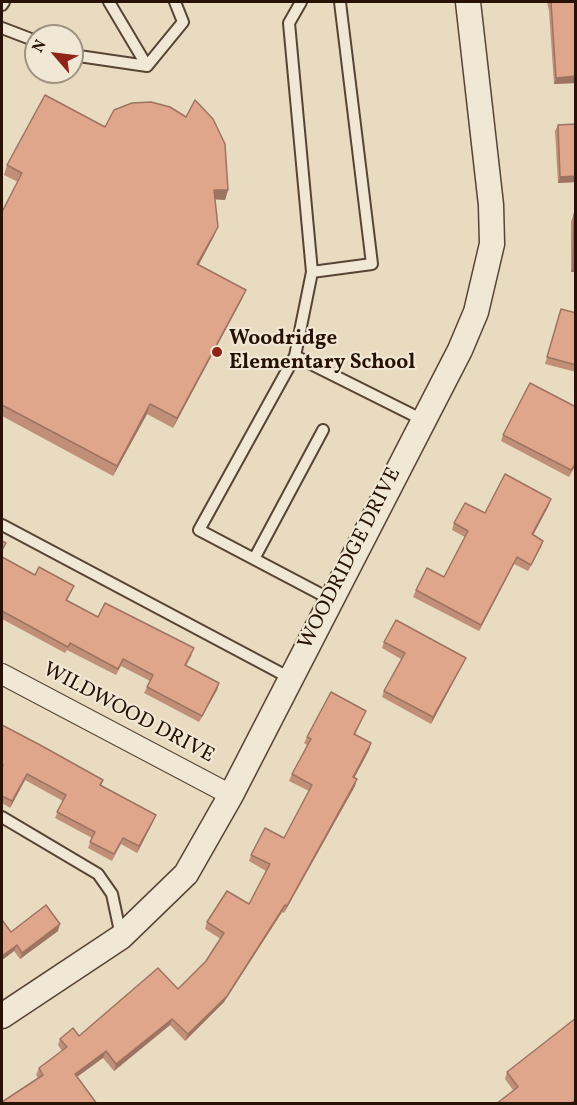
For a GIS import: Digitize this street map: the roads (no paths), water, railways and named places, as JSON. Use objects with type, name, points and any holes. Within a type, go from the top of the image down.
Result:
[{"type":"street","name":"WOODRIDGE DRIVE","points":[[2,1016],[122,937],[186,874],[231,795],[476,312],[492,244],[491,205],[468,2]]},
{"type":"street","name":"WILDWOOD DRIVE","points":[[2,674],[231,795]]},
{"type":"lane","points":[[110,2],[147,66]]},
{"type":"lane","points":[[147,66],[183,22],[175,2]]},
{"type":"lane","points":[[301,2],[289,23],[312,272],[295,356],[199,530],[330,599]]},
{"type":"lane","points":[[312,272],[372,264],[340,2]]},
{"type":"lane","points":[[2,28],[24,36]]},
{"type":"lane","points":[[84,57],[147,66]]},
{"type":"lane","points":[[295,356],[423,420]]},
{"type":"lane","points":[[254,559],[322,430]]},
{"type":"lane","points":[[2,525],[290,678]]},
{"type":"lane","points":[[2,817],[98,874],[112,894],[122,937]]},
{"type":"place","name":"Woodridge Elementary School","points":[[217,352]]}]
